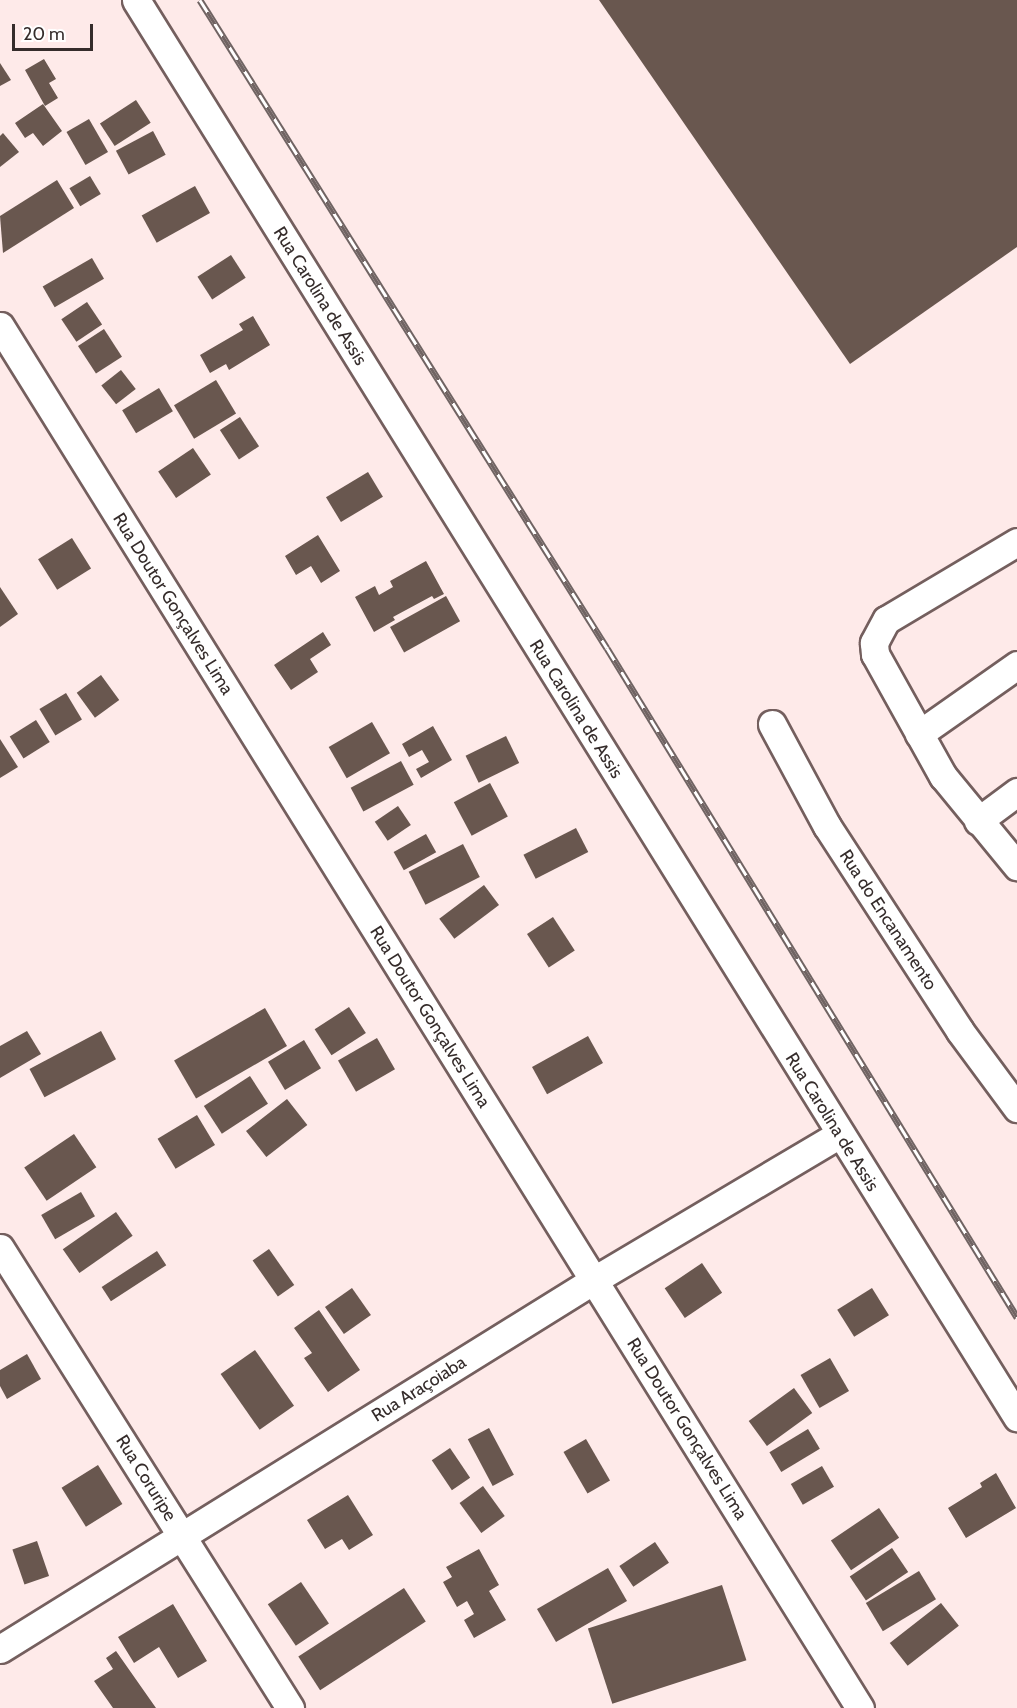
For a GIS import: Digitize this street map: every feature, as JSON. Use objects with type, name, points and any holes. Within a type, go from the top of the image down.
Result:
[{"type":"street","name":"Rua Carolina de Assis","points":[[136,0],[1017,1417]]},
{"type":"street","name":"Rua Doutor Gonçalves Lima","points":[[0,326],[860,1708]]},
{"type":"street","points":[[1017,542],[886,620],[877,631],[875,654],[943,776],[978,822],[1017,866]]},
{"type":"street","points":[[919,734],[1017,665]]},
{"type":"street","name":"Rua do Encanamento","points":[[772,724],[828,826],[960,1031],[1017,1108]]},
{"type":"street","points":[[978,822],[1017,792]]},
{"type":"street","name":"Rua Araçoiaba","points":[[0,1649],[594,1280],[840,1134]]},
{"type":"street","name":"Rua Coruripe","points":[[0,1248],[290,1708]]},
{"type":"building","points":[[599,0],[1017,0],[1017,247],[850,364]]},
{"type":"building","points":[[44,59],[56,79],[49,83],[58,98],[45,106],[25,70]]},
{"type":"building","points":[[0,63],[11,80],[0,86]]},
{"type":"building","points":[[136,100],[151,123],[115,146],[100,123]]},
{"type":"building","points":[[43,104],[62,131],[43,146],[33,133],[25,138],[15,123]]},
{"type":"building","points":[[89,119],[108,152],[85,165],[66,132]]},
{"type":"building","points":[[153,131],[166,155],[129,175],[116,151]]},
{"type":"building","points":[[3,133],[19,152],[0,167],[0,136]]},
{"type":"building","points":[[90,176],[101,194],[80,206],[69,188]]},
{"type":"building","points":[[57,180],[74,208],[3,253],[0,216]]},
{"type":"building","points":[[195,186],[210,213],[157,243],[142,216]]},
{"type":"building","points":[[231,255],[246,278],[212,299],[197,277]]},
{"type":"building","points":[[92,258],[104,279],[55,307],[43,286]]},
{"type":"building","points":[[87,302],[102,324],[76,342],[61,319]]},
{"type":"building","points":[[253,316],[270,345],[229,370],[226,364],[210,373],[200,355],[243,330],[239,324]]},
{"type":"building","points":[[104,329],[122,357],[96,374],[78,346]]},
{"type":"building","points":[[121,370],[136,389],[116,404],[101,385]]},
{"type":"building","points":[[216,380],[236,413],[194,439],[174,405]]},
{"type":"building","points":[[159,388],[173,411],[136,433],[122,410]]},
{"type":"building","points":[[240,417],[259,446],[239,459],[220,430]]},
{"type":"building","points":[[193,448],[211,475],[176,498],[158,471]]},
{"type":"building","points":[[368,472],[383,497],[341,522],[326,497]]},
{"type":"building","points":[[318,535],[340,571],[321,583],[311,566],[296,575],[285,556]]},
{"type":"building","points":[[72,538],[91,569],[57,590],[38,559]]},
{"type":"building","points":[[426,561],[444,594],[434,599],[432,596],[393,617],[395,620],[374,632],[355,597],[375,586],[379,595],[393,587],[390,581]]},
{"type":"building","points":[[0,587],[18,614],[0,627]]},
{"type":"building","points":[[446,596],[460,621],[404,652],[390,627]]},
{"type":"building","points":[[323,632],[331,645],[310,659],[318,672],[291,690],[274,665]]},
{"type":"building","points":[[101,675],[119,700],[95,718],[77,693]]},
{"type":"building","points":[[66,693],[82,720],[55,736],[39,709]]},
{"type":"building","points":[[36,720],[50,742],[23,758],[10,736]]},
{"type":"building","points":[[372,722],[390,753],[347,778],[329,747]]},
{"type":"building","points":[[433,726],[452,760],[421,778],[416,769],[429,762],[422,750],[409,757],[402,744]]},
{"type":"building","points":[[506,736],[519,763],[479,783],[466,756]]},
{"type":"building","points":[[0,739],[18,767],[0,778]]},
{"type":"building","points":[[401,761],[414,785],[363,812],[351,788]]},
{"type":"building","points":[[490,783],[508,817],[472,836],[454,802]]},
{"type":"building","points":[[398,806],[411,825],[388,841],[375,822]]},
{"type":"building","points":[[576,828],[588,852],[536,879],[523,855]]},
{"type":"building","points":[[426,834],[436,852],[404,870],[394,852]]},
{"type":"building","points":[[463,844],[480,877],[425,905],[409,872]]},
{"type":"building","points":[[484,885],[499,905],[454,939],[439,919]]},
{"type":"building","points":[[553,917],[575,951],[549,967],[527,934]]},
{"type":"building","points":[[349,1007],[366,1033],[331,1055],[315,1029]]},
{"type":"building","points":[[265,1008],[287,1046],[196,1099],[174,1060]]},
{"type":"building","points":[[27,1031],[41,1054],[0,1078],[0,1046]]},
{"type":"building","points":[[101,1031],[116,1059],[45,1097],[29,1069]]},
{"type":"building","points":[[588,1036],[603,1063],[547,1094],[532,1067]]},
{"type":"building","points":[[377,1038],[395,1069],[356,1092],[338,1060]]},
{"type":"building","points":[[304,1040],[321,1068],[285,1090],[268,1062]]},
{"type":"building","points":[[250,1076],[268,1104],[222,1134],[204,1106]]},
{"type":"building","points":[[287,1099],[307,1125],[266,1157],[246,1131]]},
{"type":"building","points":[[197,1115],[215,1145],[176,1169],[158,1139]]},
{"type":"building","points":[[74,1134],[96,1167],[47,1201],[24,1168]]},
{"type":"building","points":[[81,1192],[95,1216],[55,1239],[41,1215]]},
{"type":"building","points":[[116,1212],[133,1236],[79,1273],[63,1249]]},
{"type":"building","points":[[269,1249],[294,1285],[278,1297],[253,1260]]},
{"type":"building","points":[[157,1251],[166,1265],[111,1301],[102,1287]]},
{"type":"building","points":[[702,1263],[722,1293],[685,1318],[665,1288]]},
{"type":"building","points":[[352,1288],[371,1315],[344,1334],[325,1307]]},
{"type":"building","points":[[872,1288],[889,1315],[854,1337],[837,1310]]},
{"type":"building","points":[[319,1310],[360,1370],[328,1392],[304,1358],[312,1353],[294,1328]]},
{"type":"building","points":[[255,1350],[294,1406],[260,1430],[221,1374]]},
{"type":"building","points":[[27,1354],[41,1379],[7,1399],[0,1386],[0,1370]]},
{"type":"building","points":[[830,1358],[849,1391],[820,1408],[801,1375]]},
{"type":"building","points":[[794,1388],[812,1413],[767,1446],[749,1421]]},
{"type":"building","points":[[489,1428],[514,1475],[493,1486],[468,1439]]},
{"type":"building","points":[[808,1429],[820,1449],[781,1472],[769,1452]]},
{"type":"building","points":[[586,1439],[610,1481],[587,1494],[563,1452]]},
{"type":"building","points":[[450,1448],[470,1478],[452,1490],[432,1460]]},
{"type":"building","points":[[98,1465],[122,1504],[86,1527],[62,1488]]},
{"type":"building","points":[[822,1466],[834,1487],[803,1505],[791,1484]]},
{"type":"building","points":[[996,1473],[1016,1508],[966,1538],[948,1508],[982,1487],[980,1483]]},
{"type":"building","points":[[483,1486],[505,1516],[481,1533],[460,1503]]},
{"type":"building","points":[[348,1495],[373,1535],[349,1550],[342,1539],[325,1549],[307,1520]]},
{"type":"building","points":[[879,1508],[899,1538],[851,1570],[831,1540]]},
{"type":"building","points":[[37,1541],[49,1576],[24,1584],[12,1549]]},
{"type":"building","points":[[655,1542],[669,1563],[633,1587],[619,1566]]},
{"type":"building","points":[[892,1548],[908,1572],[866,1601],[850,1577]]},
{"type":"building","points":[[479,1549],[499,1585],[489,1591],[506,1620],[474,1638],[464,1620],[474,1614],[467,1601],[457,1607],[443,1582],[452,1577],[446,1567]]},
{"type":"building","points":[[608,1568],[627,1601],[556,1642],[537,1609]]},
{"type":"building","points":[[919,1571],[936,1599],[883,1631],[866,1603]]},
{"type":"building","points":[[301,1582],[329,1623],[296,1646],[268,1604]]},
{"type":"building","points":[[722,1585],[746,1660],[612,1704],[588,1629]]},
{"type":"building","points":[[404,1588],[426,1622],[320,1690],[298,1657]]},
{"type":"building","points":[[941,1603],[959,1626],[908,1666],[890,1643]]},
{"type":"building","points":[[173,1604],[207,1661],[178,1678],[159,1647],[134,1663],[118,1637]]},
{"type":"building","points":[[116,1651],[156,1708],[113,1708],[94,1681],[113,1669],[106,1658]]},
{"type":"railway","points":[[200,0],[607,648],[1017,1317]]}]
